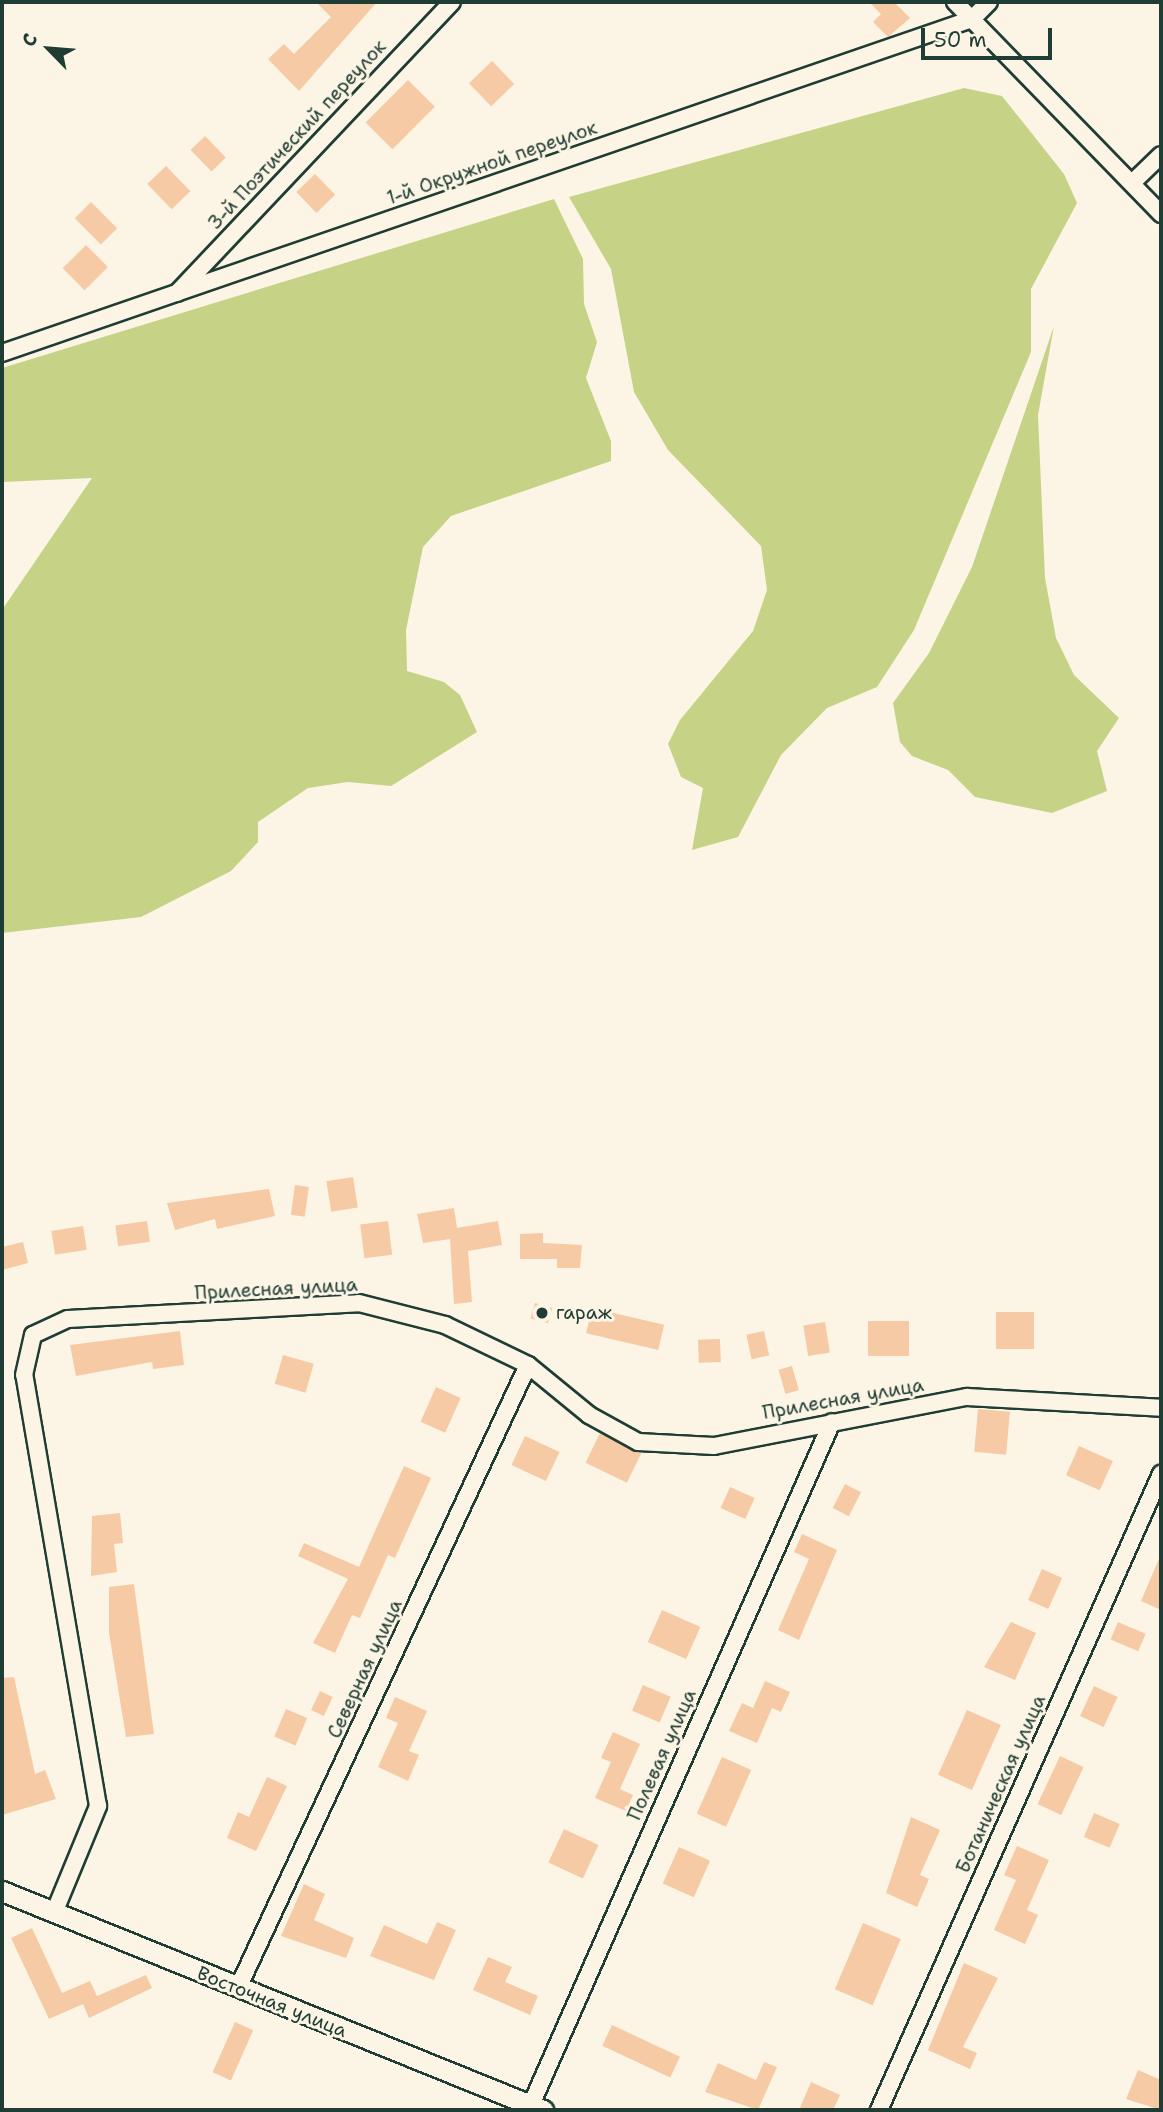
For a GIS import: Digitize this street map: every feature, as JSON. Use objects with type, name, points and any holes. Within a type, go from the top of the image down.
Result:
[{"type":"street","name":"3-й Поэтический переулок","points":[[174,296],[452,2]]},
{"type":"street","points":[[955,2],[1161,214]]},
{"type":"street","name":"1-й Окружной переулок","points":[[2,352],[174,296],[972,19],[989,2]]},
{"type":"street","points":[[1132,183],[1161,155]]},
{"type":"street","name":"Прилесная улица","points":[[54,1913],[98,1806],[24,1375],[33,1335],[68,1319],[359,1303],[445,1325],[528,1365],[589,1415],[638,1441],[714,1446],[967,1397],[1161,1408]]},
{"type":"street","name":"Северная улица","points":[[238,1988],[528,1365]]},
{"type":"street","name":"Полевая улица","points":[[537,2108],[832,1422]]},
{"type":"street","name":"Ботаническая улица","points":[[879,2110],[1161,1474]]},
{"type":"street","name":"Восточная улица","points":[[2,1891],[537,2108]]},
{"type":"green space","points":[[964,88],[1002,96],[1064,174],[1077,203],[1031,289],[1031,352],[914,630],[877,687],[827,708],[781,755],[738,837],[692,850],[703,788],[681,777],[668,744],[680,720],[753,631],[767,590],[761,546],[668,450],[634,392],[611,269],[569,197]]},
{"type":"green space","points":[[554,199],[583,259],[584,304],[597,342],[586,378],[611,441],[611,461],[451,516],[423,547],[406,630],[407,671],[444,682],[460,695],[477,732],[391,786],[348,782],[308,788],[258,822],[258,842],[231,871],[141,917],[2,933],[2,610],[92,478],[2,482],[2,368]]},
{"type":"green space","points":[[1054,326],[1038,415],[1045,578],[1056,638],[1074,675],[1119,718],[1097,751],[1107,791],[1052,813],[975,797],[948,770],[912,756],[900,742],[893,703],[929,653],[972,567]]},
{"type":"building","points":[[316,2],[377,2],[299,91],[268,59],[284,44],[294,54],[331,17]]},
{"type":"building","points":[[869,2],[894,2],[910,18],[888,37],[873,22],[881,14]]},
{"type":"building","points":[[492,61],[514,84],[491,106],[469,83]]},
{"type":"building","points":[[408,80],[435,107],[392,149],[366,122]]},
{"type":"building","points":[[205,136],[226,158],[211,171],[191,150]]},
{"type":"building","points":[[166,166],[190,191],[172,209],[147,184]]},
{"type":"building","points":[[315,174],[335,195],[316,213],[296,192]]},
{"type":"building","points":[[91,202],[117,228],[101,244],[75,218]]},
{"type":"building","points":[[86,245],[108,267],[85,290],[63,268]]},
{"type":"building","points":[[353,1177],[358,1208],[331,1212],[326,1181]]},
{"type":"building","points":[[295,1185],[309,1187],[305,1217],[291,1215]]},
{"type":"building","points":[[269,1189],[275,1216],[217,1229],[215,1219],[175,1230],[167,1203]]},
{"type":"building","points":[[454,1208],[457,1228],[498,1221],[502,1245],[468,1251],[472,1302],[454,1304],[450,1239],[423,1243],[417,1214]]},
{"type":"building","points":[[147,1221],[150,1242],[118,1246],[115,1225]]},
{"type":"building","points":[[388,1221],[392,1255],[364,1258],[360,1224]]},
{"type":"building","points":[[83,1226],[87,1250],[55,1255],[51,1231]]},
{"type":"building","points":[[543,1233],[543,1243],[582,1245],[580,1268],[557,1268],[557,1259],[520,1259],[520,1234]]},
{"type":"building","points":[[23,1242],[28,1263],[2,1270],[2,1247]]},
{"type":"building","name":"гараж","points":[[535,1303],[552,1308],[548,1323],[531,1318]]},
{"type":"building","points":[[592,1308],[664,1325],[658,1350],[586,1333]]},
{"type":"building","points":[[996,1312],[1034,1312],[1034,1349],[996,1349]]},
{"type":"building","points":[[868,1321],[909,1321],[909,1356],[868,1356]]},
{"type":"building","points":[[825,1322],[830,1353],[808,1356],[803,1325]]},
{"type":"building","points":[[180,1331],[184,1365],[153,1369],[152,1362],[76,1376],[70,1345]]},
{"type":"building","points":[[764,1331],[769,1355],[752,1359],[746,1335]]},
{"type":"building","points":[[720,1339],[721,1362],[699,1363],[698,1340]]},
{"type":"building","points":[[283,1355],[314,1364],[305,1393],[275,1384]]},
{"type":"building","points":[[792,1366],[799,1390],[785,1394],[779,1370]]},
{"type":"building","points":[[436,1387],[461,1398],[445,1433],[421,1422]]},
{"type":"building","points":[[978,1409],[1010,1412],[1006,1455],[974,1452]]},
{"type":"building","points":[[600,1433],[641,1453],[627,1483],[586,1463]]},
{"type":"building","points":[[525,1436],[559,1452],[546,1481],[511,1465]]},
{"type":"building","points":[[1079,1446],[1113,1461],[1100,1490],[1066,1475]]},
{"type":"building","points":[[404,1466],[431,1478],[395,1558],[388,1555],[360,1618],[352,1615],[335,1653],[313,1643],[348,1579],[298,1556],[304,1543],[359,1567]]},
{"type":"building","points":[[845,1484],[861,1492],[849,1516],[833,1508]]},
{"type":"building","points":[[730,1487],[755,1498],[745,1519],[721,1508]]},
{"type":"building","points":[[120,1513],[123,1543],[114,1544],[117,1572],[91,1576],[92,1516]]},
{"type":"building","points":[[802,1534],[837,1550],[799,1640],[778,1630],[809,1559],[794,1552]]},
{"type":"building","points":[[1161,1554],[1161,1610],[1141,1601]]},
{"type":"building","points":[[1042,1569],[1062,1578],[1048,1609],[1028,1600]]},
{"type":"building","points":[[134,1584],[154,1734],[126,1737],[109,1633],[109,1587]]},
{"type":"building","points":[[662,1610],[700,1627],[686,1659],[648,1642]]},
{"type":"building","points":[[1011,1622],[1036,1633],[1015,1680],[984,1667]]},
{"type":"building","points":[[1118,1622],[1146,1634],[1138,1651],[1111,1639]]},
{"type":"building","points":[[14,1677],[35,1774],[45,1770],[56,1799],[2,1815],[2,1678]]},
{"type":"building","points":[[765,1681],[790,1692],[781,1712],[772,1708],[757,1743],[729,1731],[742,1703],[753,1708]]},
{"type":"building","points":[[643,1685],[671,1697],[660,1722],[632,1711]]},
{"type":"building","points":[[1094,1686],[1118,1697],[1104,1727],[1080,1716]]},
{"type":"building","points":[[320,1691],[333,1697],[324,1716],[311,1710]]},
{"type":"building","points":[[395,1697],[427,1711],[409,1751],[419,1755],[408,1781],[378,1767],[398,1723],[386,1718]]},
{"type":"building","points":[[286,1709],[307,1718],[295,1746],[274,1737]]},
{"type":"building","points":[[967,1710],[1001,1725],[972,1790],[938,1775]]},
{"type":"building","points":[[613,1732],[640,1744],[620,1789],[633,1795],[626,1811],[595,1798],[611,1762],[601,1758]]},
{"type":"building","points":[[1060,1756],[1084,1767],[1061,1815],[1038,1804]]},
{"type":"building","points":[[722,1757],[751,1770],[726,1827],[697,1814]]},
{"type":"building","points":[[267,1777],[287,1786],[256,1851],[227,1838],[238,1812],[249,1817]]},
{"type":"building","points":[[1094,1813],[1120,1824],[1110,1848],[1084,1837]]},
{"type":"building","points":[[911,1817],[940,1830],[920,1875],[929,1879],[917,1907],[886,1893]]},
{"type":"building","points":[[564,1829],[598,1845],[583,1879],[548,1863]]},
{"type":"building","points":[[1017,1846],[1049,1860],[1027,1910],[1038,1915],[1025,1944],[994,1930],[1016,1880],[1004,1875]]},
{"type":"building","points":[[679,1847],[710,1861],[694,1897],[663,1884]]},
{"type":"building","points":[[304,1884],[325,1894],[314,1920],[354,1938],[346,1958],[281,1936]]},
{"type":"building","points":[[437,1922],[456,1930],[434,1980],[370,1956],[384,1925],[427,1944]]},
{"type":"building","points":[[863,1923],[901,1939],[873,2005],[835,1989]]},
{"type":"building","points":[[32,1928],[62,1993],[90,1981],[97,1996],[146,1975],[152,1988],[89,2018],[83,2004],[49,2019],[11,1938]]},
{"type":"building","points":[[488,1957],[512,1967],[505,1982],[538,1996],[530,2015],[473,1990]]},
{"type":"building","points":[[964,1963],[998,1978],[963,2047],[977,2053],[970,2069],[928,2050]]},
{"type":"building","points":[[235,2022],[253,2030],[231,2080],[213,2072]]},
{"type":"building","points":[[612,2025],[680,2057],[670,2078],[602,2046]]},
{"type":"building","points":[[764,2062],[777,2067],[758,2110],[705,2092],[718,2063],[756,2080]]},
{"type":"building","points":[[1138,2070],[1161,2080],[1161,2110],[1126,2099]]},
{"type":"building","points":[[811,2082],[840,2095],[833,2110],[799,2110]]},
{"type":"place","name":"гараж","points":[[542,1313]]}]
